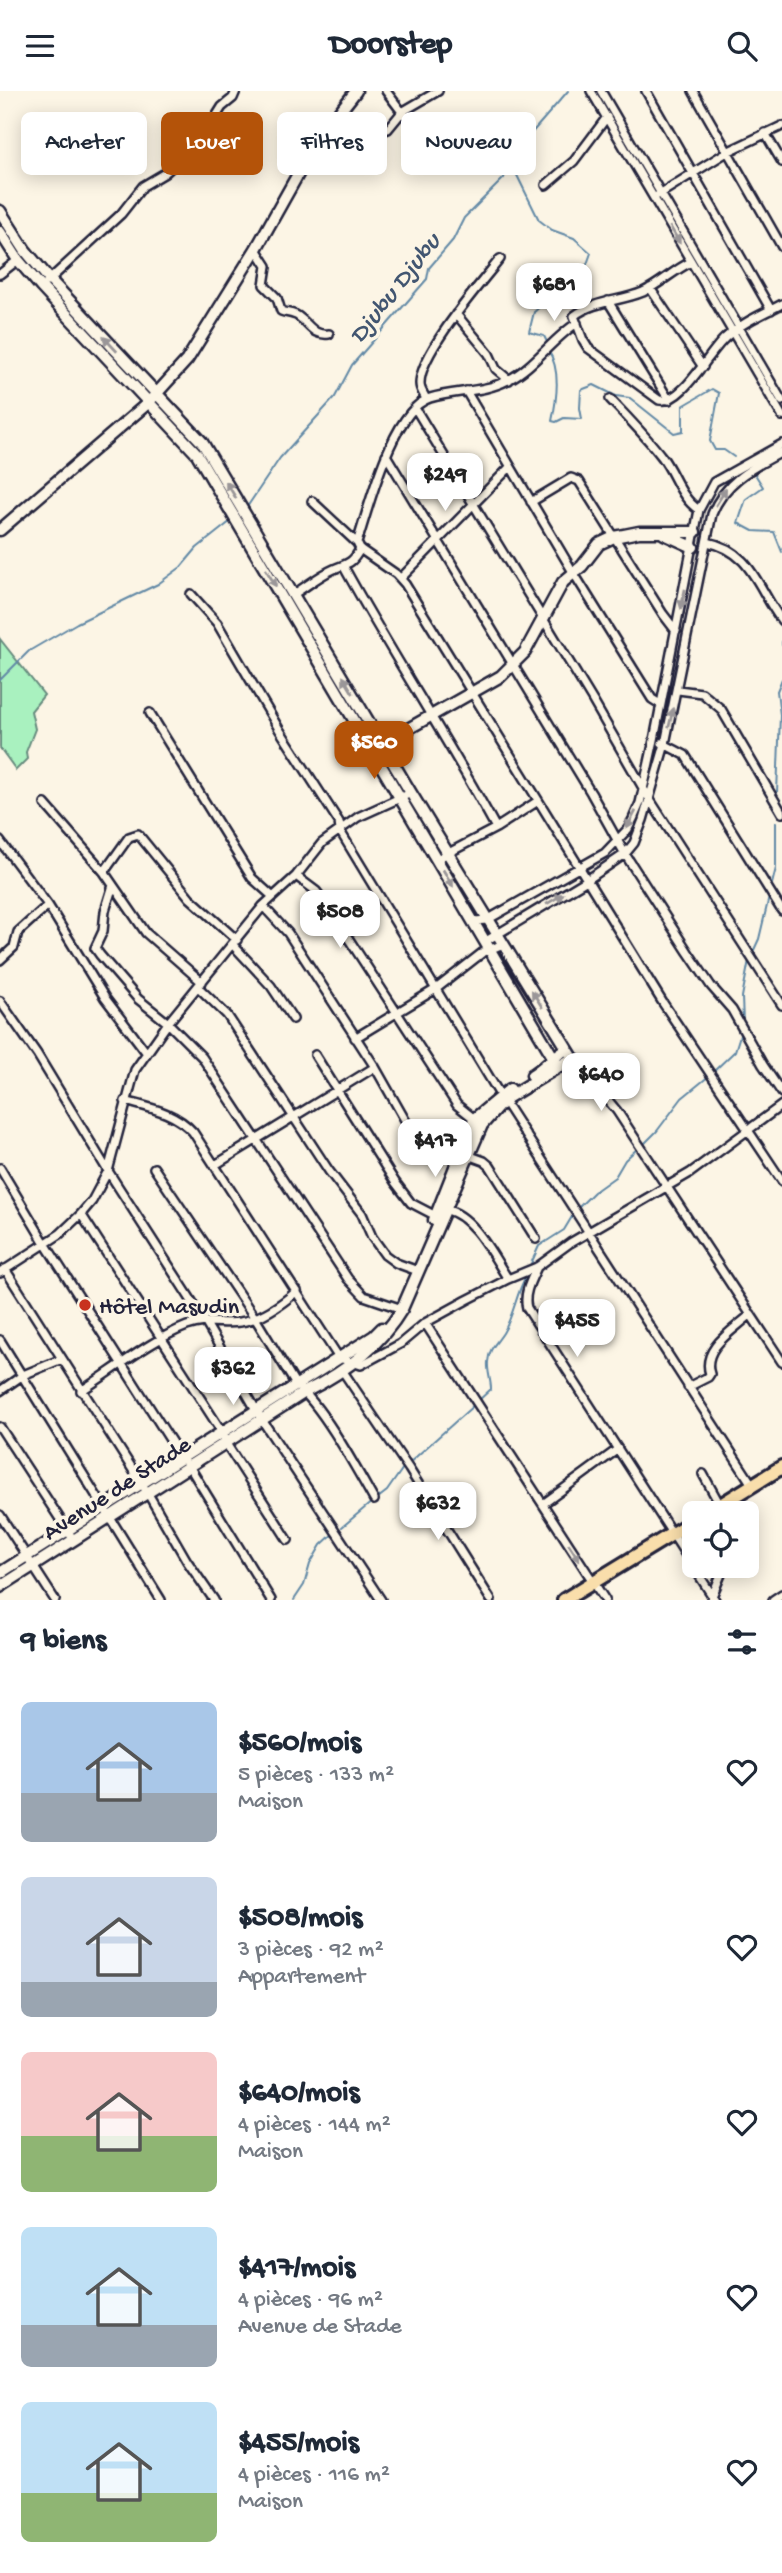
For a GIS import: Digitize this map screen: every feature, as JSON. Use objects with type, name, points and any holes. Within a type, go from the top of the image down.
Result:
[{"type":"highway","points":[[727,1501],[782,1467]]},
{"type":"highway","points":[[564,1600],[682,1528]]},
{"type":"street","points":[[41,287],[121,214],[143,186],[165,173],[202,139],[222,107],[233,98],[236,91]]},
{"type":"street","points":[[0,530],[148,403],[187,360],[256,249],[316,142],[356,91]]},
{"type":"street","points":[[387,91],[402,111]]},
{"type":"street","points":[[387,129],[402,111],[438,91]]},
{"type":"street","points":[[591,91],[691,262],[782,401]]},
{"type":"street","points":[[601,91],[662,194],[782,416]]},
{"type":"street","points":[[646,91],[771,310]]},
{"type":"street","points":[[693,91],[782,247]]},
{"type":"street","points":[[546,185],[575,161],[607,117]]},
{"type":"street","points":[[654,198],[727,152],[782,126]]},
{"type":"street","points":[[765,133],[782,162]]},
{"type":"street","points":[[0,211],[25,250],[50,280],[202,442],[241,518],[378,746],[411,793],[570,1053],[617,1111],[782,1362]]},
{"type":"street","points":[[0,232],[18,260],[41,287],[197,454],[294,594],[378,746],[401,798],[552,1057],[559,1067],[580,1066]]},
{"type":"street","points":[[256,249],[267,266],[264,285],[277,297],[282,311],[296,315],[316,333],[329,334]]},
{"type":"street","points":[[426,399],[420,387],[434,346],[500,259]]},
{"type":"street","points":[[0,274],[18,260]]},
{"type":"street","points":[[691,262],[650,288],[585,308],[574,316],[589,348],[659,400],[669,400],[698,373],[713,349],[736,329],[782,304]]},
{"type":"street","points":[[650,288],[702,367]]},
{"type":"street","points":[[608,301],[669,400]]},
{"type":"street","points":[[456,314],[489,354],[496,369],[509,380]]},
{"type":"street","points":[[294,594],[351,562],[359,546],[386,455],[398,428],[415,408],[426,399],[509,380],[577,323]]},
{"type":"street","points":[[466,391],[572,572],[652,699],[660,704]]},
{"type":"street","points":[[611,399],[660,454],[688,502],[699,510]]},
{"type":"street","points":[[415,408],[650,800],[782,1006]]},
{"type":"street","points":[[475,921],[487,919],[605,853],[633,819],[644,786],[654,740],[699,510],[714,482],[782,444]]},
{"type":"street","points":[[355,1038],[436,989],[488,945],[497,934],[587,880],[625,854],[634,843],[650,800],[678,690],[712,514],[725,489],[738,477],[782,452]]},
{"type":"street","points":[[386,455],[625,854],[688,952],[743,1026],[763,1065],[782,1093]]},
{"type":"street","points":[[401,578],[510,467]]},
{"type":"street","points":[[531,502],[572,478],[575,479],[676,631]]},
{"type":"street","points":[[312,501],[359,546],[401,578],[587,880],[782,1181]]},
{"type":"street","points":[[378,746],[501,676],[525,652],[542,616],[563,582],[582,566],[599,544],[614,537],[639,532],[695,532]]},
{"type":"street","points":[[660,533],[693,547]]},
{"type":"street","points":[[707,542],[725,546],[734,552],[748,567],[782,621]]},
{"type":"street","points":[[344,567],[430,717],[466,772],[496,828]]},
{"type":"street","points":[[191,594],[217,623],[279,729],[339,822],[340,831],[502,1098],[753,1486]]},
{"type":"street","points":[[678,690],[702,693],[720,709],[782,813]]},
{"type":"street","points":[[150,713],[252,878],[272,896]]},
{"type":"street","points":[[654,740],[685,755],[782,911]]},
{"type":"street","points":[[214,1600],[62,1359],[3,1271],[46,1245],[82,1214],[100,1188],[107,1171],[135,1070],[168,1023],[263,906],[296,876],[322,843],[376,807],[411,793]]},
{"type":"street","points":[[437,859],[496,828],[538,801]]},
{"type":"street","points":[[45,804],[104,872],[146,933],[200,984],[227,1015],[329,1171],[362,1214],[372,1237],[385,1255],[396,1263],[416,1270]]},
{"type":"street","points":[[104,872],[129,837],[138,834],[191,898],[235,942],[271,986],[293,1020]]},
{"type":"street","points":[[1,841],[48,905],[105,998],[146,1052]]},
{"type":"street","points":[[296,876],[316,891],[324,901],[457,1105],[478,1122]]},
{"type":"street","points":[[113,885],[105,911],[103,931],[95,948],[138,999],[168,1023],[202,1057],[348,1279],[364,1296],[400,1308],[374,1336],[339,1358],[300,1388]]},
{"type":"street","points":[[0,960],[14,947],[18,932],[48,905]]},
{"type":"street","points":[[263,906],[288,933],[415,1132],[421,1138],[484,1161],[490,1166],[536,1239]]},
{"type":"street","points":[[488,945],[503,944]]},
{"type":"street","points":[[0,1001],[37,1054],[107,1171],[204,1320],[260,1415],[381,1600]]},
{"type":"street","points":[[502,1098],[542,1069],[552,1057],[570,1053]]},
{"type":"street","name":"Avenue de Stade","points":[[0,1587],[110,1516],[144,1488],[300,1388],[331,1378],[392,1327],[478,1122],[502,1098],[559,1067],[570,1053]]},
{"type":"street","points":[[315,1055],[411,1203],[441,1213],[462,1216],[508,1279]]},
{"type":"street","points":[[215,1165],[375,1067]]},
{"type":"street","points":[[125,1101],[167,1113],[185,1123],[339,1358],[361,1365],[400,1344],[425,1323],[508,1279],[537,1267],[590,1231],[667,1187],[699,1167],[782,1105]]},
{"type":"street","points":[[0,1168],[271,1600]]},
{"type":"street","points":[[154,1168],[359,1473],[374,1500]]},
{"type":"street","points":[[82,1214],[288,1540]]},
{"type":"street","points":[[537,1267],[525,1301],[527,1308],[713,1599]]},
{"type":"street","points":[[81,1391],[162,1339],[204,1320],[241,1322],[256,1318],[283,1303],[297,1291]]},
{"type":"street","points":[[688,1387],[708,1377],[709,1359],[713,1349],[751,1314]]},
{"type":"street","points":[[425,1323],[605,1600]]},
{"type":"street","points":[[0,1340],[161,1600]]},
{"type":"street","points":[[0,1391],[23,1374],[62,1359]]},
{"type":"street","points":[[342,1370],[407,1465],[491,1600]]},
{"type":"street","points":[[0,1427],[73,1539]]},
{"type":"street","points":[[543,1504],[618,1449]]},
{"type":"street","points":[[703,1474],[718,1501]]},
{"type":"street","points":[[0,1573],[103,1506],[144,1488]]},
{"type":"street","points":[[0,1515],[55,1600]]},
{"type":"street","points":[[713,1599],[720,1578]]},
{"type":"street","points":[[773,1600],[782,1594]]},
{"type":"green space","points":[[0,639],[44,695],[31,711],[35,729],[26,752],[27,759],[16,770],[0,748]]},
{"type":"waterway","name":"Djubu Djubu","points":[[247,507],[280,458],[335,397],[352,365],[427,279],[429,268],[453,240],[464,218],[504,178],[509,159],[568,91]]},
{"type":"waterway","points":[[517,175],[539,220],[552,230],[574,238],[591,253],[586,267],[587,277],[564,288],[555,287],[534,312],[529,332],[544,336],[548,344]]},
{"type":"waterway","points":[[548,350],[556,375],[552,421],[564,418],[582,419],[581,390],[594,385],[616,396],[630,398],[674,433],[683,431],[683,406],[712,389],[719,393],[710,441],[715,450],[724,450],[734,457]]},
{"type":"waterway","points":[[753,471],[763,487],[746,499],[738,523],[753,531],[774,532],[782,552]]},
{"type":"waterway","name":"Djubu Djubu","points":[[0,680],[29,651],[77,623],[158,584],[181,567],[197,548],[231,521]]},
{"type":"waterway","points":[[782,632],[782,645]]},
{"type":"waterway","points":[[777,793],[780,715],[777,691],[782,679]]},
{"type":"waterway","points":[[771,888],[776,868],[776,822]]},
{"type":"waterway","points":[[753,952],[759,939],[769,897]]},
{"type":"waterway","points":[[743,1023],[742,997],[749,960]]},
{"type":"waterway","points":[[713,1072],[735,1051],[741,1032]]},
{"type":"waterway","points":[[643,1145],[682,1098],[709,1076]]},
{"type":"waterway","points":[[576,1210],[594,1192],[615,1177],[625,1160],[638,1148]]},
{"type":"waterway","points":[[529,1268],[539,1246],[564,1230],[573,1215]]},
{"type":"waterway","points":[[478,1401],[491,1389],[488,1365],[490,1353],[507,1326],[526,1276]]},
{"type":"waterway","points":[[408,1464],[474,1405]]},
{"type":"waterway","points":[[378,1498],[387,1491],[403,1468]]},
{"type":"waterway","points":[[342,1527],[373,1501]]},
{"type":"waterway","points":[[294,1600],[304,1585],[310,1564],[321,1545],[334,1533]]},
{"type":"place","name":"Hôtel Masudin","points":[[85,1305]]}]
